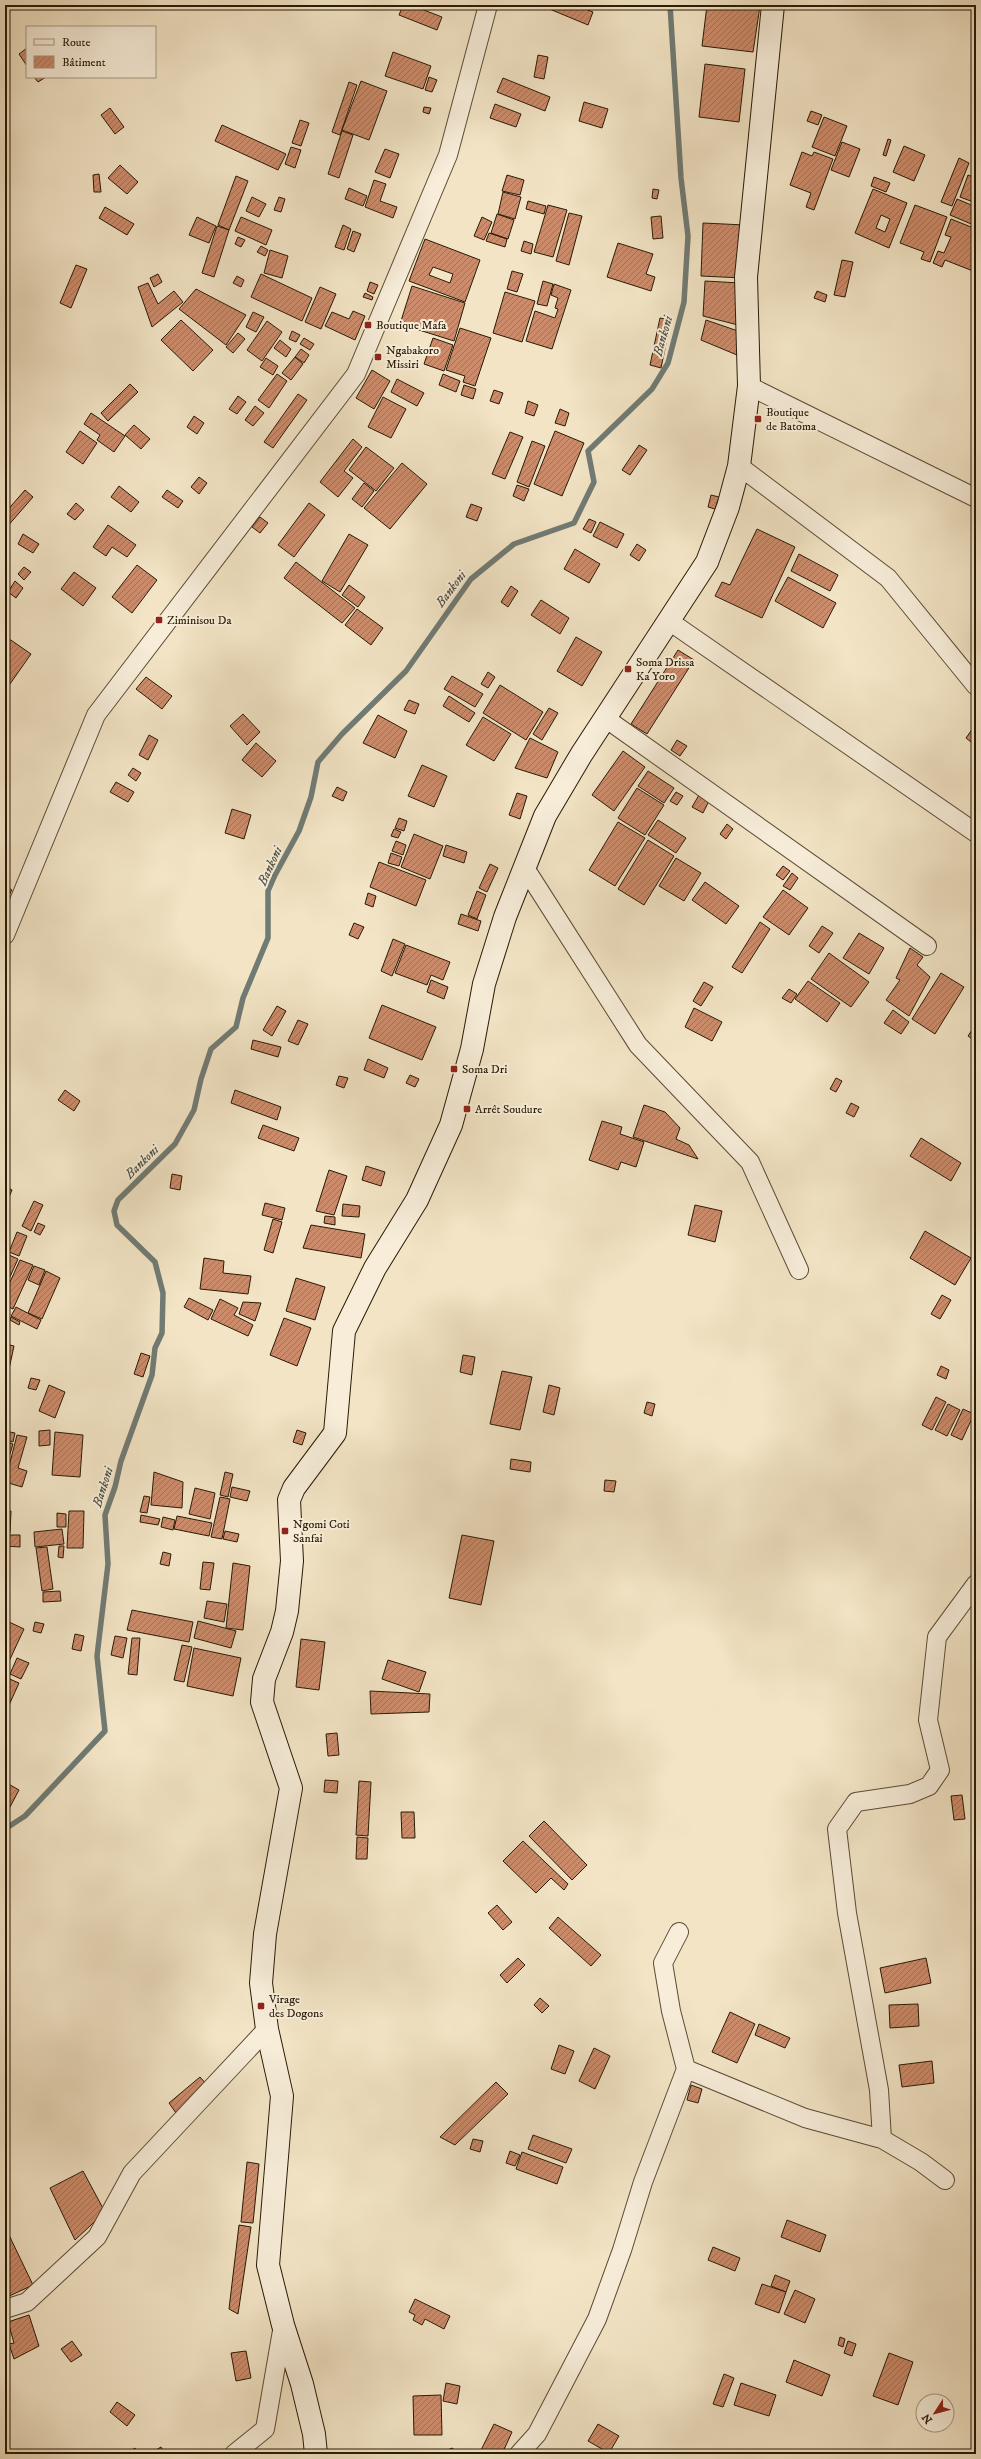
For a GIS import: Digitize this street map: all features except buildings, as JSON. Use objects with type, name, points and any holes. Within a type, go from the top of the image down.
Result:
[{"type":"street","points":[[5,935],[96,715],[356,374],[448,155],[488,5]]},
{"type":"street","points":[[316,2454],[314,2434],[302,2384],[283,2325],[268,2265],[282,2096],[267,2029],[261,1984],[265,1941],[291,1788],[262,1702],[264,1679],[282,1632],[287,1611],[292,1561],[289,1500],[294,1488],[335,1433],[344,1331],[375,1268],[417,1200],[450,1126],[472,1049],[484,984],[505,917],[545,816],[605,718],[707,562],[728,507],[739,466],[749,386],[746,277],[774,5]]},
{"type":"street","points":[[749,386],[976,498]]},
{"type":"street","points":[[739,466],[888,578],[976,686]]},
{"type":"street","points":[[669,621],[976,833]]},
{"type":"street","points":[[605,718],[928,946]]},
{"type":"street","points":[[525,868],[638,1045],[750,1162],[799,1270]]},
{"type":"street","points":[[882,2139],[879,2090],[847,1913],[837,1829],[856,1802],[910,1794],[929,1786],[940,1770],[928,1720],[937,1638],[976,1584]]},
{"type":"street","points":[[519,2454],[537,2434],[596,2319],[622,2250],[643,2182],[686,2069],[671,2011],[663,1963],[679,1932]]},
{"type":"street","points":[[5,2309],[27,2302],[97,2237],[132,2173],[267,2029]]},
{"type":"street","points":[[686,2069],[806,2118],[882,2139],[921,2162],[945,2180]]},
{"type":"street","points":[[234,2454],[265,2429],[283,2325]]},
{"type":"waterway","name":"Bankoni","points":[[5,1829],[25,1816],[105,1731],[97,1656],[108,1564],[105,1515],[115,1487],[121,1461],[152,1375],[155,1348],[162,1333],[163,1293],[155,1262],[117,1225],[114,1211],[118,1200],[175,1144],[194,1110],[201,1079],[211,1049],[236,1027],[243,998],[268,938],[268,891],[299,831],[311,797],[318,762],[342,734],[406,671],[471,579],[514,544],[574,523],[594,482],[588,451],[652,389],[668,363],[684,302],[688,236],[681,178],[670,5]]},
{"type":"place","name":"Boutique Mafa","points":[[368,325]]},
{"type":"place","name":"Ngabakoro Missiri","points":[[378,357]]},
{"type":"place","name":"Boutique de Batoma","points":[[758,419]]},
{"type":"place","name":"Ziminisou Da","points":[[159,620]]},
{"type":"place","name":"Soma Drissa Ka Yoro","points":[[628,669]]},
{"type":"place","name":"Soma Dri","points":[[454,1069]]},
{"type":"place","name":"Arrêt Soudure","points":[[467,1109]]},
{"type":"place","name":"Ngomi Coti Sanfai","points":[[285,1531]]},
{"type":"place","name":"Virage des Dogons","points":[[261,2006]]}]
